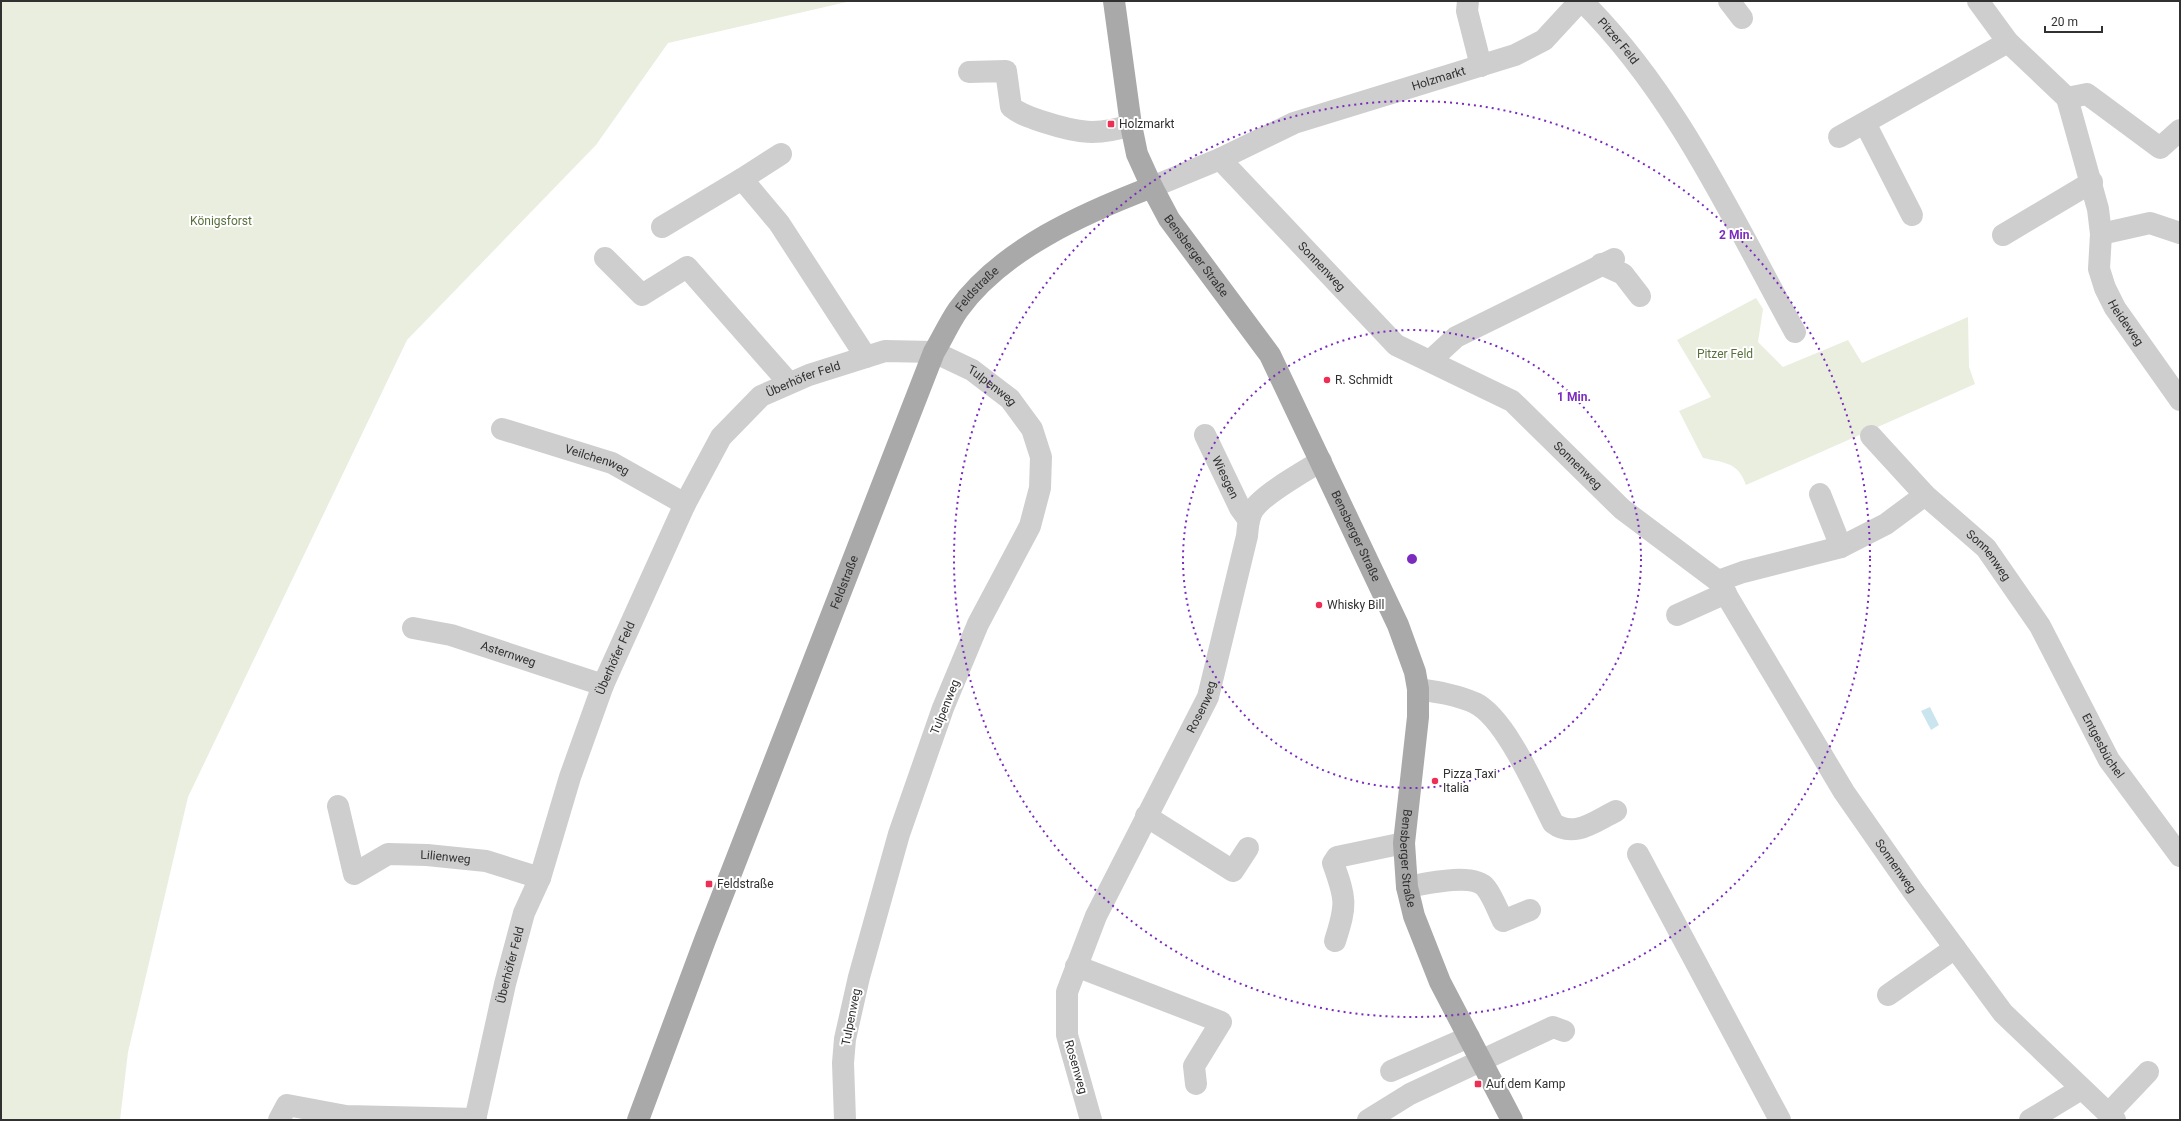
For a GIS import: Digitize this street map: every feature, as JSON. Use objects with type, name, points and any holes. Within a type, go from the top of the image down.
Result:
[{"type":"main road","name":"Bensberger Straße","points":[[1114,1],[1131,125],[1137,154],[1169,219],[1270,355],[1322,461],[1398,625],[1415,672],[1418,689],[1418,717],[1404,843],[1407,887],[1414,916],[1426,951],[1440,982],[1512,1120]]},
{"type":"main road","name":"Feldstraße","points":[[638,1120],[705,940],[934,352],[958,310],[984,282],[1020,252],[1105,205],[1152,187]]},
{"type":"street","name":"Holzmarkt","points":[[1468,1],[1467,11],[1481,66]]},
{"type":"street","name":"Holzmarkt","points":[[1152,187],[1220,159],[1294,123],[1481,66],[1515,54],[1544,40],[1581,1]]},
{"type":"street","name":"Pitzer Feld","points":[[1581,1],[1606,24],[1646,74],[1665,103],[1693,147],[1795,332]]},
{"type":"street","points":[[1729,1],[1742,18]]},
{"type":"street","name":"Heideweg","points":[[1978,1],[2008,42],[2067,98],[2092,182],[2098,209],[2101,234],[2099,269],[2105,288],[2115,308],[2180,400]]},
{"type":"street","points":[[1840,137],[2008,42]]},
{"type":"street","points":[[969,72],[1006,71],[1011,107],[1020,114],[1073,131],[1106,132],[1131,125]]},
{"type":"street","points":[[2067,98],[2088,94],[2160,148],[2180,130]]},
{"type":"street","points":[[1865,123],[1912,215]]},
{"type":"street","points":[[662,227],[781,154]]},
{"type":"street","name":"Sonnenweg","points":[[1220,159],[1396,345],[1432,360],[1512,400],[1622,509],[1722,587],[1844,792],[1955,948],[2003,1013],[2111,1117]]},
{"type":"street","points":[[742,179],[778,223],[866,357]]},
{"type":"street","points":[[2003,235],[2092,182]]},
{"type":"street","points":[[2101,234],[2150,223],[2180,233]]},
{"type":"street","points":[[605,258],[642,294],[687,267],[789,383]]},
{"type":"street","points":[[1432,360],[1456,337],[1608,261],[1623,274],[1640,296]]},
{"type":"street","name":"Überhöfer Feld","points":[[475,1120],[505,984],[524,913],[540,878],[570,777],[603,685],[685,504],[721,437],[761,396],[809,375],[885,352],[934,352]]},
{"type":"street","name":"Tulpenweg","points":[[845,1120],[843,1063],[846,1039],[859,977],[899,834],[943,708],[978,624],[1030,526],[1040,488],[1041,458],[1032,428],[1010,399],[972,370],[934,352]]},
{"type":"street","name":"Veilchenweg","points":[[502,429],[612,463],[685,504]]},
{"type":"street","name":"Wiesgen","points":[[1205,435],[1240,508],[1248,519]]},
{"type":"street","name":"Sonnenweg","points":[[1871,436],[1925,495],[1986,548],[2040,626]]},
{"type":"street","points":[[1248,519],[1254,508],[1264,500],[1322,461]]},
{"type":"street","points":[[1820,494],[1842,547]]},
{"type":"street","points":[[1677,615],[1743,572],[1842,547],[1886,524],[1925,495]]},
{"type":"street","name":"Rosenweg","points":[[1091,1120],[1067,1035],[1067,992],[1096,916],[1208,697],[1247,536],[1248,519]]},
{"type":"street","name":"Entgesbüchel","points":[[2040,626],[2109,760],[2180,856]]},
{"type":"street","name":"Asternweg","points":[[413,628],[451,635],[603,685]]},
{"type":"street","points":[[1418,689],[1449,694],[1476,704],[1496,721],[1525,766],[1553,823],[1561,829],[1570,831],[1578,830],[1616,810]]},
{"type":"street","name":"Lilienweg","points":[[338,806],[354,874],[388,854],[486,861],[540,878]]},
{"type":"street","points":[[1146,816],[1233,871],[1248,848]]},
{"type":"street","points":[[1334,941],[1344,913],[1343,891],[1333,863],[1337,857],[1404,843]]},
{"type":"street","points":[[1638,854],[1780,1120]]},
{"type":"street","points":[[1407,887],[1458,880],[1472,881],[1485,887],[1503,921],[1530,910]]},
{"type":"street","points":[[1888,994],[1955,948]]},
{"type":"street","points":[[1076,966],[1221,1022],[1194,1066],[1196,1084]]},
{"type":"street","points":[[1368,1120],[1410,1094],[1553,1027],[1564,1031]]},
{"type":"street","points":[[1392,1071],[1469,1036]]},
{"type":"street","points":[[2111,1117],[2148,1072]]},
{"type":"street","points":[[2030,1120],[2081,1089]]},
{"type":"street","points":[[279,1120],[287,1105],[346,1116],[475,1120]]},
{"type":"green space","name":"Königsforst","points":[[1,1],[851,1],[668,43],[596,145],[407,340],[188,797],[128,1052],[120,1120],[1,1120]]},
{"type":"green space","points":[[1756,298],[1763,309],[1758,342],[1783,367],[1848,340],[1862,363],[1968,317],[1969,367],[1975,384],[1746,485],[1743,477],[1735,468],[1724,463],[1703,458],[1679,411],[1711,397],[1677,340]]},
{"type":"water","points":[[1930,707],[1939,725],[1931,730],[1921,711]]},
{"type":"place","name":"Holzmarkt","points":[[1111,124]]},
{"type":"place","name":"R. Schmidt","points":[[1327,380]]},
{"type":"place","name":"Whisky Bill","points":[[1319,605]]},
{"type":"place","name":"Pizza Taxi Italia","points":[[1435,781]]},
{"type":"place","name":"Feldstraße","points":[[709,884]]},
{"type":"place","name":"Auf dem Kamp","points":[[1478,1084]]}]
